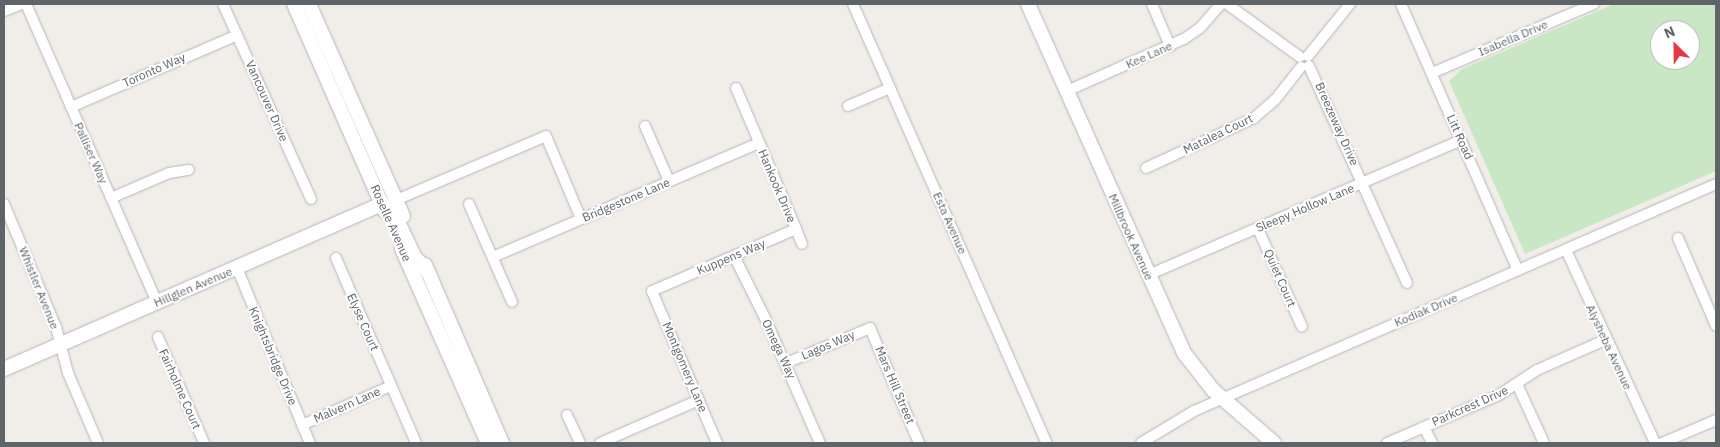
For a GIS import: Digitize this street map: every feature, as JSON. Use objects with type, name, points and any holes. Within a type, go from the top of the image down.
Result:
[{"type":"main road","name":"Roselle Avenue","points":[[294,4],[488,443]]},
{"type":"main road","name":"Roselle Avenue","points":[[309,4],[502,443]]},
{"type":"main road","name":"Millbrook Avenue","points":[[1028,4],[1184,353],[1201,377],[1223,399],[1274,443]]},
{"type":"main road","name":"Hillglen Avenue","points":[[4,369],[382,204]]},
{"type":"main road","points":[[382,204],[393,212],[414,256],[428,272]]},
{"type":"street","points":[[4,11],[21,4]]},
{"type":"street","name":"Palliser Way","points":[[26,4],[157,302]]},
{"type":"street","name":"Vancouver Drive","points":[[223,4],[311,199]]},
{"type":"street","name":"Esta Avenue","points":[[853,4],[1047,443]]},
{"type":"street","points":[[1152,4],[1170,46]]},
{"type":"street","name":"Kee Lane","points":[[1068,91],[1193,34],[1221,4]]},
{"type":"street","name":"Breezeway Drive","points":[[1227,4],[1304,61],[1363,183],[1407,283]]},
{"type":"street","name":"Matalea Court","points":[[1146,168],[1254,118],[1275,100],[1350,4]]},
{"type":"street","name":"Litt Road","points":[[1401,4],[1518,270]]},
{"type":"street","name":"Isabella Drive","points":[[1432,73],[1594,4]]},
{"type":"street","name":"Toronto Way","points":[[71,107],[237,35]]},
{"type":"street","name":"Hankook Drive","points":[[736,88],[796,229]]},
{"type":"street","points":[[848,106],[890,88]]},
{"type":"street","points":[[645,126],[669,181]]},
{"type":"street","points":[[396,200],[546,136],[581,219]]},
{"type":"street","name":"Sleepy Hollow Lane","points":[[1148,275],[1461,140]]},
{"type":"street","name":"Bridgestone Lane","points":[[493,257],[759,143]]},
{"type":"street","points":[[111,198],[169,173],[189,170]]},
{"type":"street","name":"Kodiak Drive","points":[[1141,443],[1176,420],[1716,184]]},
{"type":"street","name":"Whistler Avenue","points":[[4,204],[56,327],[68,373],[98,443]]},
{"type":"street","points":[[469,204],[512,302]]},
{"type":"street","points":[[796,229],[802,244]]},
{"type":"street","name":"Kuppens Way","points":[[652,291],[796,229]]},
{"type":"street","name":"Quiet Court","points":[[1258,229],[1302,327]]},
{"type":"street","points":[[1678,238],[1716,326]]},
{"type":"street","name":"Alysheba Avenue","points":[[1566,250],[1605,340],[1655,443]]},
{"type":"street","name":"Omega Way","points":[[734,256],[786,363],[820,443]]},
{"type":"street","name":"Elyse Court","points":[[336,258],[416,443]]},
{"type":"street","name":"Knightsbridge Drive","points":[[237,268],[310,443]]},
{"type":"street","name":"Montgomery Lane","points":[[652,291],[717,443]]},
{"type":"street","name":"Lagos Way","points":[[786,363],[870,328]]},
{"type":"street","name":"Mars Hill Street","points":[[870,328],[920,443]]},
{"type":"street","name":"Fairholme Court","points":[[158,337],[201,442]]},
{"type":"street","name":"Parkcrest Drive","points":[[1387,443],[1517,384],[1545,366],[1605,340]]},
{"type":"street","points":[[1517,384],[1544,443]]},
{"type":"street","name":"Malvern Lane","points":[[302,425],[391,386]]},
{"type":"street","points":[[600,443],[699,400]]},
{"type":"street","points":[[567,415],[580,443]]},
{"type":"street","points":[[1662,443],[1716,420]]},
{"type":"street","points":[[1424,427],[1432,443]]},
{"type":"green space","points":[[1614,4],[1716,4],[1716,171],[1525,254],[1449,81],[1462,69]]}]
